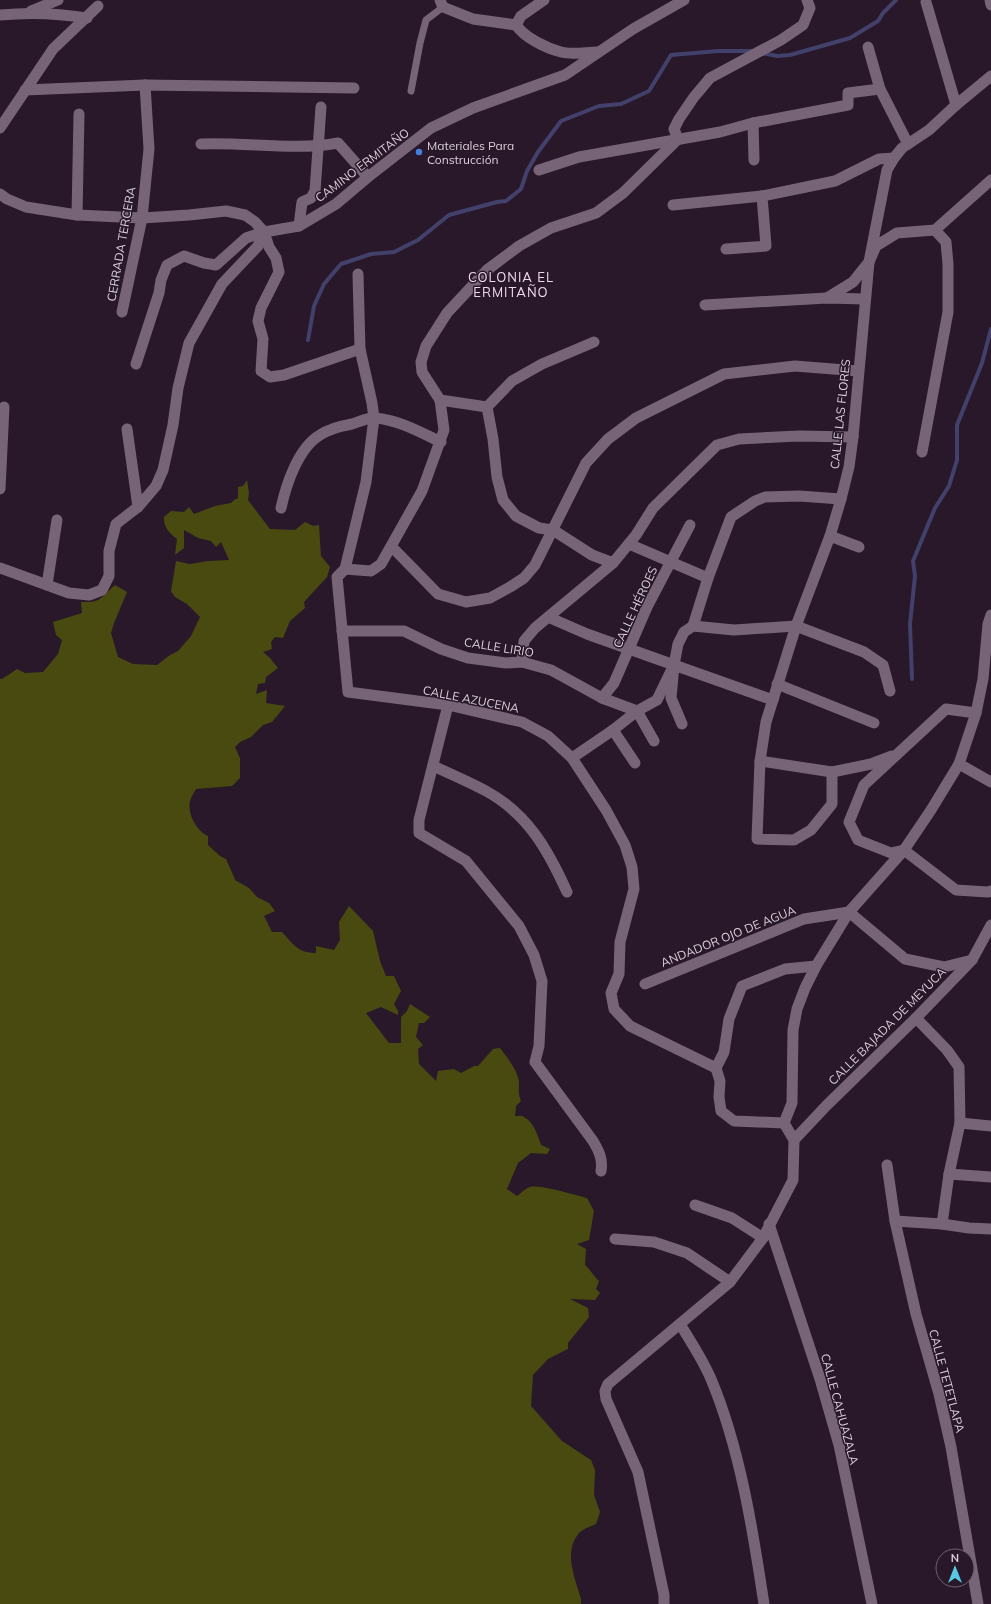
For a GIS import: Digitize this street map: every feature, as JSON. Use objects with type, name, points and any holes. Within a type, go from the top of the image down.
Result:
[{"type":"street","points":[[27,13],[58,0]]},
{"type":"street","points":[[516,25],[521,16],[544,0]]},
{"type":"street","name":"CAMINO ERMITAÑO","points":[[136,364],[159,293],[161,280],[167,265],[184,256],[204,263],[216,264],[246,238],[264,232],[299,226],[336,204],[368,177],[432,128],[473,108],[566,75],[633,29],[684,0]]},
{"type":"street","points":[[678,139],[674,129],[679,119],[694,97],[710,78],[748,56],[767,48],[803,25],[810,8],[807,0]]},
{"type":"street","points":[[990,0],[991,5]]},
{"type":"street","points":[[926,2],[956,105]]},
{"type":"street","points":[[442,3],[473,19],[516,25],[520,30],[540,44],[562,53],[598,52]]},
{"type":"street","points":[[0,128],[53,49],[98,6]]},
{"type":"street","points":[[0,15],[27,13],[64,14],[86,18]]},
{"type":"street","points":[[868,47],[880,89],[908,144]]},
{"type":"street","name":"CALLE LAS FLORES","points":[[832,772],[832,804],[811,830],[794,840],[757,839],[760,761],[766,722],[796,626],[830,536],[849,467],[869,262],[888,170],[894,158],[902,148],[929,130],[991,76]]},
{"type":"street","points":[[25,90],[145,86],[354,88]]},
{"type":"street","name":"CERRADA TERCERA","points":[[122,312],[142,218],[149,149],[145,86]]},
{"type":"street","points":[[539,170],[579,157],[648,146],[720,132],[753,123],[848,105],[848,93],[880,89]]},
{"type":"street","points":[[299,226],[302,202],[311,198],[315,191],[321,107]]},
{"type":"street","points":[[77,215],[79,114]]},
{"type":"street","points":[[753,123],[754,160]]},
{"type":"street","points":[[345,569],[371,571],[381,564],[392,547],[422,491],[441,442],[444,430],[440,400],[422,372],[421,362],[426,346],[447,313],[487,270],[519,246],[550,228],[596,213],[622,193],[659,160],[678,139]]},
{"type":"street","points":[[201,144],[225,143],[319,147],[338,143],[368,177]]},
{"type":"street","points":[[673,205],[762,196],[834,181],[879,159],[894,158]]},
{"type":"street","points":[[827,298],[852,282],[869,262],[876,246],[897,233],[935,230],[991,180]]},
{"type":"street","points":[[0,194],[7,199],[26,207],[77,215],[142,218],[226,211],[246,215],[264,232],[269,248],[276,258],[279,272],[261,308],[258,321],[263,339],[261,371],[270,377],[284,375],[360,349]]},
{"type":"street","points":[[726,249],[766,246],[762,196]]},
{"type":"street","points":[[922,452],[948,312],[948,264],[946,242],[935,230]]},
{"type":"street","points":[[0,568],[69,593],[89,595],[102,590],[109,576],[109,551],[116,524],[138,507],[156,486],[163,470],[173,426],[178,388],[189,343],[222,284],[258,246],[264,232]]},
{"type":"street","points":[[342,631],[337,577],[345,569],[366,482],[374,418],[360,349],[358,274]]},
{"type":"street","points":[[705,305],[827,298],[865,299]]},
{"type":"street","points":[[487,407],[512,381],[542,364],[594,342]]},
{"type":"street","points":[[392,547],[438,594],[466,602],[490,598],[524,578],[535,565],[586,463],[608,440],[636,418],[671,399],[724,374],[795,366],[858,371]]},
{"type":"street","points":[[440,400],[487,407]]},
{"type":"street","points":[[0,489],[1,433],[4,407]]},
{"type":"street","points":[[487,407],[493,440],[496,477],[503,500],[516,516],[539,528],[553,530],[592,555],[613,563]]},
{"type":"street","points":[[281,508],[289,479],[295,467],[305,450],[319,435],[340,427],[374,418],[406,425],[441,442]]},
{"type":"street","points":[[127,429],[138,507]]},
{"type":"street","points":[[522,662],[524,641],[535,628],[613,563],[636,535],[653,508],[717,445],[739,439],[799,436],[853,437]]},
{"type":"street","points":[[682,724],[671,698],[674,665],[678,644],[684,632],[692,626],[731,517],[755,501],[764,498],[799,496],[841,499]]},
{"type":"street","points":[[47,584],[57,520]]},
{"type":"street","name":"CALLE HÉROES","points":[[602,698],[614,683],[647,607],[690,525]]},
{"type":"street","points":[[830,536],[859,547]]},
{"type":"street","points":[[629,544],[708,578]]},
{"type":"street","points":[[784,1123],[792,1103],[794,1023],[797,1009],[805,988],[816,966],[849,912],[904,850],[959,764],[987,681],[988,624],[991,615]]},
{"type":"street","points":[[548,617],[587,634],[773,700]]},
{"type":"street","points":[[692,626],[734,630],[796,626],[864,652],[883,665],[890,690]]},
{"type":"street","name":"CALLE LIRIO","points":[[342,631],[404,632],[441,649],[468,658],[506,663],[522,662],[551,670],[602,698],[637,711]]},
{"type":"street","name":"CALLE AZUCENA","points":[[342,631],[348,692],[448,705],[522,722],[548,736],[572,758],[606,810],[625,846],[632,867],[634,889],[620,942],[619,974],[611,993],[614,1009],[630,1026],[716,1068]]},
{"type":"street","points":[[572,758],[613,730],[637,711],[656,700],[674,665]]},
{"type":"street","points":[[777,684],[874,724]]},
{"type":"street","points":[[448,705],[419,820],[419,833],[466,861],[519,926],[534,955],[542,981],[539,1046],[535,1062],[593,1141],[603,1163],[601,1171]]},
{"type":"street","points":[[904,850],[891,853],[858,840],[849,822],[864,785],[946,709],[976,713]]},
{"type":"street","points":[[637,711],[654,741]]},
{"type":"street","points":[[613,730],[635,762]]},
{"type":"street","points":[[760,761],[832,772],[871,764],[898,754]]},
{"type":"street","points":[[959,764],[991,782]]},
{"type":"street","points":[[433,766],[487,791],[509,807],[527,823],[554,862],[567,892]]},
{"type":"street","points":[[904,850],[956,890],[988,892],[991,890]]},
{"type":"street","points":[[849,912],[905,959],[944,967],[972,960]]},
{"type":"street","name":"ANDADOR OJO DE AGUA","points":[[645,984],[804,919],[849,912]]},
{"type":"street","name":"CALLE BAJADA DE MEYUCA","points":[[794,1140],[972,960],[991,925]]},
{"type":"street","points":[[784,1123],[734,1122],[720,1110],[720,1081],[716,1068],[724,1052],[729,1019],[742,986],[785,969],[816,966]]},
{"type":"street","points":[[916,1018],[947,1050],[959,1067],[960,1123],[949,1174],[942,1224]]},
{"type":"street","points":[[664,1604],[664,1595],[638,1472],[606,1399],[605,1391],[608,1384],[730,1282],[763,1238],[793,1180],[794,1140],[784,1123]]},
{"type":"street","points":[[960,1123],[991,1126]]},
{"type":"street","name":"CALLE TETETLAPA","points":[[888,1165],[895,1221],[916,1314],[939,1394],[944,1417],[978,1604]]},
{"type":"street","points":[[949,1174],[991,1177]]},
{"type":"street","points":[[695,1205],[732,1218],[763,1238]]},
{"type":"street","points":[[895,1221],[991,1229]]},
{"type":"street","name":"CALLE CAHUAZALA","points":[[769,1224],[820,1379],[839,1444],[872,1604]]},
{"type":"street","points":[[615,1238],[654,1242],[687,1253],[730,1282]]},
{"type":"street","points":[[680,1324],[695,1347],[711,1379],[733,1444],[757,1555],[764,1604]]},
{"type":"lane","points":[[411,92],[426,20],[442,3]]},
{"type":"shaded area","points":[[247,480],[249,493],[248,500],[270,529],[295,530],[305,522],[313,526],[319,525],[321,556],[330,567],[327,577],[304,602],[305,608],[290,621],[283,638],[275,637],[271,642],[272,649],[263,652],[278,668],[266,677],[265,683],[258,684],[256,694],[267,690],[266,703],[285,706],[272,722],[263,725],[251,737],[240,742],[235,747],[240,758],[240,778],[232,786],[196,789],[189,806],[191,816],[200,830],[208,836],[208,845],[220,856],[226,859],[235,880],[249,888],[257,897],[269,903],[275,911],[264,916],[272,932],[282,932],[300,950],[316,953],[316,946],[334,950],[340,940],[339,922],[349,906],[373,931],[380,961],[386,976],[394,976],[401,991],[394,1004],[398,1011],[398,1015],[381,1007],[366,1013],[389,1043],[401,1043],[401,1017],[407,1011],[410,1004],[430,1017],[424,1023],[419,1023],[416,1037],[423,1045],[418,1049],[419,1064],[436,1081],[438,1071],[454,1069],[461,1073],[474,1066],[478,1066],[493,1049],[500,1048],[514,1068],[518,1077],[521,1101],[516,1106],[515,1116],[522,1116],[527,1119],[535,1130],[541,1145],[550,1149],[547,1154],[531,1153],[518,1163],[507,1189],[517,1196],[527,1188],[535,1186],[566,1192],[587,1198],[594,1211],[589,1240],[577,1244],[586,1249],[585,1265],[599,1281],[596,1289],[600,1293],[595,1300],[570,1299],[588,1308],[589,1317],[568,1343],[568,1349],[548,1359],[533,1375],[531,1406],[562,1441],[591,1460],[595,1470],[594,1495],[600,1512],[596,1524],[579,1533],[574,1540],[571,1557],[581,1604],[0,1604],[0,679],[17,669],[25,673],[43,672],[58,654],[62,640],[56,635],[53,622],[82,613],[81,602],[93,601],[101,598],[115,585],[127,592],[111,633],[118,657],[133,664],[157,665],[178,651],[191,636],[200,617],[187,604],[175,597],[171,591],[176,561],[190,564],[229,560],[221,542],[216,547],[211,541],[198,538],[184,530],[184,548],[175,555],[177,539],[167,529],[164,523],[164,517],[171,511],[184,512],[189,507],[194,514],[215,506],[231,503],[238,498],[238,487],[243,486]]},
{"type":"waterway","points":[[762,53],[777,56],[790,55],[850,38],[878,21],[883,13],[896,0]]},
{"type":"waterway","points":[[308,340],[314,306],[324,284],[341,264],[371,254],[394,252],[418,240],[449,215],[506,201],[521,189],[527,171],[538,152],[561,121],[599,106],[621,104],[649,91],[671,55],[718,51],[753,51]]},
{"type":"waterway","points":[[912,679],[910,624],[915,576],[913,561],[935,508],[949,486],[957,460],[957,425],[982,363],[991,329]]},
{"type":"place","name":"Materiales Para Construcción","points":[[419,152]]},
{"type":"district","name":"COLONIA EL ERMITAÑO","points":[[511,284]]}]
